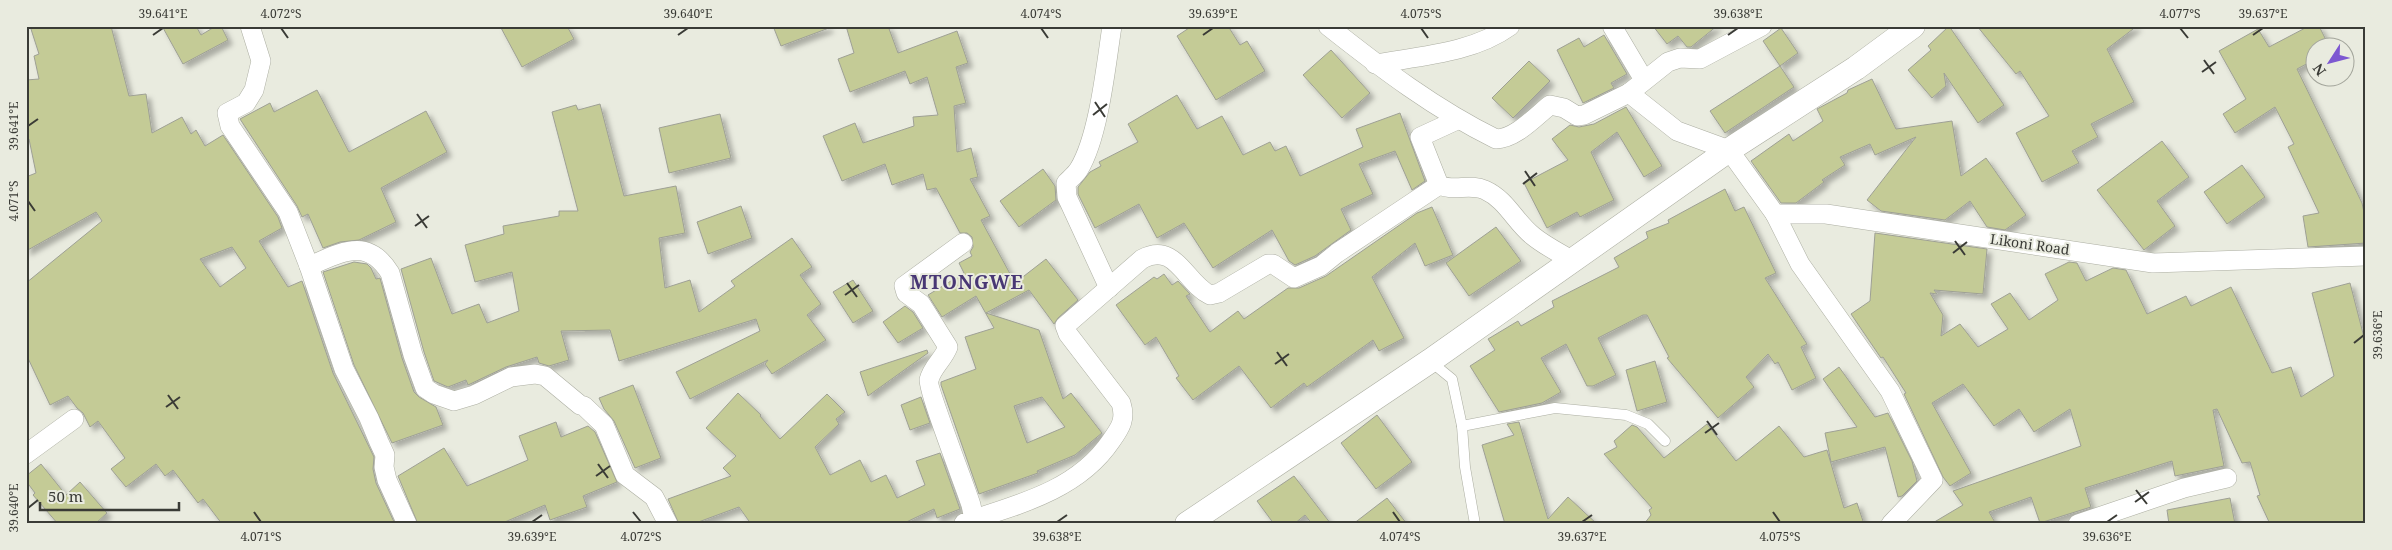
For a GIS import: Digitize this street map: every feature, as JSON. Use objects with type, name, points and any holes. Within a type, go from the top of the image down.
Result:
[{"type":"street","points":[[250,26],[261,61],[254,90],[246,103],[227,113],[230,126],[288,212],[310,266],[344,369],[385,455],[384,467],[387,480],[407,524]]},
{"type":"street","points":[[1109,288],[1067,197],[1066,183],[1078,172],[1086,157],[1098,111],[1112,26]]},
{"type":"street","points":[[1328,26],[1376,64],[1458,120],[1496,139],[1502,139],[1524,126],[1550,105],[1564,108],[1577,116],[1629,93],[1668,62],[1680,58],[1700,59],[1762,26]]},
{"type":"street","points":[[1376,64],[1433,54],[1474,44],[1495,36],[1510,26]]},
{"type":"street","points":[[1612,26],[1644,80]]},
{"type":"street","points":[[1187,524],[1430,361],[1573,262],[1728,150],[1856,68],[1913,26]]},
{"type":"street","points":[[1629,93],[1676,132],[1728,150],[1775,214],[1800,264],[1890,391],[1934,480],[1891,524]]},
{"type":"street","points":[[1458,120],[1420,137],[1439,185],[1446,188],[1472,186],[1484,189],[1500,199],[1532,235],[1573,262]]},
{"type":"street","points":[[963,242],[904,286],[906,292],[921,304],[948,348],[935,366],[928,386],[969,521],[1041,495],[1069,482],[1098,457],[1122,425],[1124,415],[1121,403],[1066,330],[1065,326],[1142,259],[1152,254],[1159,254],[1172,259],[1210,295],[1218,293],[1268,264],[1273,264],[1294,278],[1321,266],[1337,253],[1439,185]]},
{"type":"street","name":"Likoni Road","points":[[1775,214],[1826,214],[2153,263],[2366,256]]},
{"type":"street","points":[[310,266],[352,249],[375,256],[384,264],[390,273],[413,355],[425,388],[434,394],[454,401],[474,395],[511,377],[540,374],[549,379],[604,424],[624,475],[654,497],[668,524]]},
{"type":"street","points":[[26,454],[74,419]]},
{"type":"street","points":[[2078,524],[2184,488],[2227,478]]},
{"type":"lane","points":[[1430,361],[1452,378],[1462,426],[1465,467],[1475,524]]},
{"type":"lane","points":[[1462,426],[1555,408],[1626,415],[1648,424],[1665,440]]},
{"type":"building","points":[[30,26],[111,26],[129,96],[146,94],[152,133],[182,117],[191,134],[196,130],[205,146],[223,135],[278,217],[282,228],[259,241],[288,287],[302,281],[333,373],[374,457],[373,469],[376,483],[395,524],[222,524],[203,499],[198,503],[173,470],[165,476],[156,464],[126,487],[111,469],[125,458],[98,421],[90,427],[83,413],[68,396],[50,405],[26,354],[26,283],[102,221],[96,212],[26,251],[26,177],[36,173],[29,139],[26,139],[26,80],[39,79],[34,56],[39,54]],"holes":[[[232,247],[246,268],[220,287],[200,259]]]},
{"type":"building","points":[[162,26],[196,26],[201,35],[216,26],[221,26],[228,40],[183,64]]},
{"type":"building","points":[[500,26],[567,26],[574,39],[522,67]]},
{"type":"building","points":[[773,26],[828,26],[829,28],[781,46]]},
{"type":"building","points":[[846,26],[888,26],[898,53],[957,31],[968,63],[956,67],[966,103],[954,106],[957,152],[971,148],[978,177],[970,179],[990,216],[981,220],[1015,283],[1046,259],[1078,300],[1054,324],[1029,290],[986,313],[1039,330],[1063,399],[1071,393],[1102,433],[1075,455],[1037,471],[1038,473],[979,494],[941,382],[976,369],[965,337],[994,328],[976,296],[942,317],[928,295],[964,273],[959,263],[972,256],[970,252],[973,247],[972,237],[967,233],[960,233],[936,188],[927,190],[923,174],[892,185],[885,164],[842,181],[823,136],[855,123],[863,143],[914,126],[913,117],[938,115],[927,77],[910,84],[905,71],[850,92],[838,59],[854,53]],"holes":[[[1042,397],[1065,427],[1027,443],[1014,406]]]},
{"type":"building","points":[[1192,26],[1228,26],[1240,45],[1247,41],[1265,71],[1216,100],[1177,36]]},
{"type":"building","points":[[1653,26],[1717,26],[1691,47],[1687,47],[1678,36],[1667,44]]},
{"type":"building","points":[[1949,26],[2004,105],[1978,123],[1944,73],[1946,86],[1932,98],[1908,70],[1931,50],[1928,46]]},
{"type":"building","points":[[1977,26],[2137,26],[2107,49],[2134,102],[2091,124],[2098,137],[2072,151],[2079,163],[2042,182],[2016,133],[2049,116],[2020,71],[2016,74]]},
{"type":"building","points":[[2309,26],[2319,26],[2325,38],[2304,38],[2304,65],[2297,69],[2304,83],[2304,88],[2306,88],[2362,203],[2366,222],[2366,243],[2308,247],[2303,216],[2319,213],[2288,147],[2294,144],[2275,107],[2235,133],[2223,114],[2246,99],[2219,51],[2258,29],[2269,47]]},
{"type":"building","points":[[1781,28],[1798,53],[1780,66],[1763,41]]},
{"type":"building","points":[[1604,35],[1627,74],[1611,83],[1614,88],[1583,103],[1557,50],[1579,38],[1584,47]]},
{"type":"building","points":[[1331,50],[1370,93],[1342,118],[1303,75]]},
{"type":"building","points":[[1529,61],[1550,81],[1513,118],[1492,98]]},
{"type":"building","points":[[1780,66],[1794,87],[1725,133],[1710,111]]},
{"type":"building","points":[[1872,79],[1896,129],[1952,121],[1961,176],[1986,158],[2026,215],[2005,230],[1987,227],[1970,201],[1945,220],[1881,211],[1867,200],[1916,137],[1875,155],[1870,144],[1840,157],[1845,165],[1822,180],[1824,182],[1796,203],[1781,203],[1751,161],[1789,134],[1793,141],[1823,121],[1817,109],[1847,93],[1848,90]]},
{"type":"building","points":[[317,90],[349,152],[426,111],[447,152],[381,188],[396,222],[359,240],[340,242],[323,248],[308,214],[302,217],[297,206],[240,119],[270,103],[274,112]]},
{"type":"building","points":[[1177,95],[1197,129],[1222,116],[1243,155],[1270,142],[1275,151],[1286,146],[1300,176],[1363,147],[1356,129],[1400,113],[1425,181],[1412,190],[1395,151],[1359,164],[1373,194],[1341,209],[1351,230],[1315,256],[1295,265],[1289,261],[1272,230],[1213,268],[1184,223],[1157,238],[1139,204],[1095,228],[1078,194],[1078,187],[1090,172],[1101,166],[1099,162],[1138,142],[1128,124]]},
{"type":"building","points":[[600,104],[624,196],[676,186],[685,233],[659,238],[665,288],[690,280],[699,312],[735,286],[731,281],[792,238],[812,267],[800,275],[821,304],[807,315],[826,340],[772,374],[765,364],[768,360],[690,399],[676,372],[760,331],[756,319],[619,361],[610,330],[561,331],[569,360],[549,366],[539,363],[537,357],[506,367],[468,385],[466,380],[448,387],[434,381],[401,269],[431,258],[452,314],[479,304],[487,323],[519,311],[512,272],[475,282],[465,245],[504,234],[503,226],[559,216],[559,211],[578,211],[552,112],[576,105],[578,110]]},
{"type":"building","points":[[1626,107],[1662,166],[1644,177],[1617,132],[1591,152],[1614,200],[1580,217],[1577,212],[1547,228],[1524,183],[1568,160],[1552,139],[1570,125],[1579,127],[1594,124]]},
{"type":"building","points":[[720,114],[731,158],[669,173],[659,128]]},
{"type":"building","points":[[2162,141],[2189,177],[2157,201],[2175,226],[2144,250],[2097,190]]},
{"type":"building","points":[[2242,165],[2265,197],[2227,224],[2204,192]]},
{"type":"building","points":[[1043,169],[1055,186],[1056,200],[1019,227],[1000,201]]},
{"type":"building","points":[[1725,189],[1735,211],[1744,207],[1776,273],[1765,278],[1807,344],[1801,347],[1816,378],[1792,390],[1778,362],[1775,364],[1768,354],[1746,377],[1754,387],[1718,418],[1667,358],[1669,357],[1647,315],[1643,315],[1598,338],[1616,375],[1593,386],[1587,386],[1566,344],[1541,358],[1561,392],[1542,403],[1499,412],[1470,366],[1495,350],[1488,339],[1518,321],[1521,326],[1554,307],[1552,301],[1619,267],[1614,258],[1648,238],[1646,232],[1669,223],[1668,220]]},
{"type":"building","points":[[741,206],[752,238],[708,254],[697,222]]},
{"type":"building","points":[[1432,207],[1453,255],[1425,266],[1415,243],[1372,277],[1404,338],[1379,351],[1373,340],[1307,387],[1304,383],[1271,408],[1239,366],[1193,400],[1176,378],[1179,376],[1156,337],[1145,345],[1116,305],[1154,277],[1157,279],[1164,274],[1172,285],[1178,281],[1190,294],[1186,296],[1210,332],[1238,311],[1244,319],[1288,288],[1299,288],[1326,276],[1417,213]]},
{"type":"building","points":[[1496,227],[1521,261],[1469,296],[1446,263]]},
{"type":"building","points":[[1875,233],[1987,249],[1983,294],[1934,290],[1937,294],[1930,293],[1943,315],[1941,336],[1960,324],[1978,347],[2008,329],[1991,304],[2010,293],[2029,320],[2058,300],[2045,274],[2069,262],[2077,263],[2086,281],[2113,268],[2126,270],[2147,314],[2186,296],[2191,306],[2231,287],[2272,373],[2291,367],[2301,397],[2334,376],[2312,293],[2350,283],[2366,345],[2366,524],[2270,524],[2257,496],[2260,495],[2250,462],[2242,463],[2217,409],[2213,410],[2224,466],[2175,476],[2172,461],[2085,488],[2091,507],[2040,523],[2031,497],[1989,512],[1996,524],[1931,524],[1963,505],[1953,491],[2081,446],[2070,409],[2034,432],[2019,409],[1994,426],[1963,384],[1932,403],[1971,473],[1950,486],[1943,477],[1904,394],[1906,393],[1883,357],[1881,358],[1851,314],[1870,301]]},
{"type":"building","points":[[354,262],[367,264],[376,279],[380,278],[402,358],[414,392],[436,407],[443,425],[392,443],[354,365],[323,272]]},
{"type":"building","points":[[853,280],[873,311],[853,323],[833,292]]},
{"type":"building","points":[[905,306],[913,312],[923,328],[898,343],[883,322]]},
{"type":"building","points":[[927,350],[928,353],[868,396],[860,372]]},
{"type":"building","points":[[1655,361],[1667,402],[1637,411],[1626,370]]},
{"type":"building","points":[[1839,367],[1875,417],[1888,413],[1912,461],[1917,481],[1902,496],[1898,497],[1885,447],[1831,462],[1825,433],[1857,427],[1823,379]]},
{"type":"building","points":[[633,385],[661,458],[635,468],[614,421],[604,409],[599,398]]},
{"type":"building","points":[[738,393],[761,415],[780,439],[827,394],[845,412],[836,419],[839,424],[815,447],[830,475],[860,460],[871,482],[886,475],[897,498],[925,485],[916,461],[940,453],[960,509],[937,518],[934,509],[902,524],[751,524],[739,507],[693,524],[679,524],[668,499],[731,476],[723,468],[736,456],[706,428]]},
{"type":"building","points":[[921,397],[930,423],[910,430],[901,405]]},
{"type":"building","points":[[1377,415],[1412,462],[1376,489],[1341,443]]},
{"type":"building","points":[[556,422],[561,437],[588,426],[595,432],[617,482],[583,496],[587,507],[550,520],[545,505],[500,524],[418,524],[398,476],[444,448],[467,486],[528,460],[519,436]]},
{"type":"building","points":[[1519,422],[1548,519],[1568,497],[1597,524],[1505,524],[1482,445],[1514,435],[1507,424]]},
{"type":"building","points":[[1707,424],[1736,461],[1779,426],[1804,457],[1827,450],[1844,508],[1857,503],[1864,524],[1644,524],[1651,515],[1649,510],[1652,508],[1604,454],[1617,447],[1614,441],[1632,425],[1637,427],[1664,458]]},
{"type":"building","points":[[41,464],[66,495],[80,482],[107,513],[95,524],[58,524],[33,495],[35,493],[26,481],[26,476]]},
{"type":"building","points":[[1294,476],[1331,524],[1312,524],[1305,515],[1294,524],[1274,524],[1257,501]]},
{"type":"building","points":[[1387,498],[1407,524],[1353,524],[1379,504]]},
{"type":"building","points":[[2230,498],[2235,524],[2169,524],[2167,510]]},
{"type":"district","name":"MTONGWE","points":[[967,282]]}]
